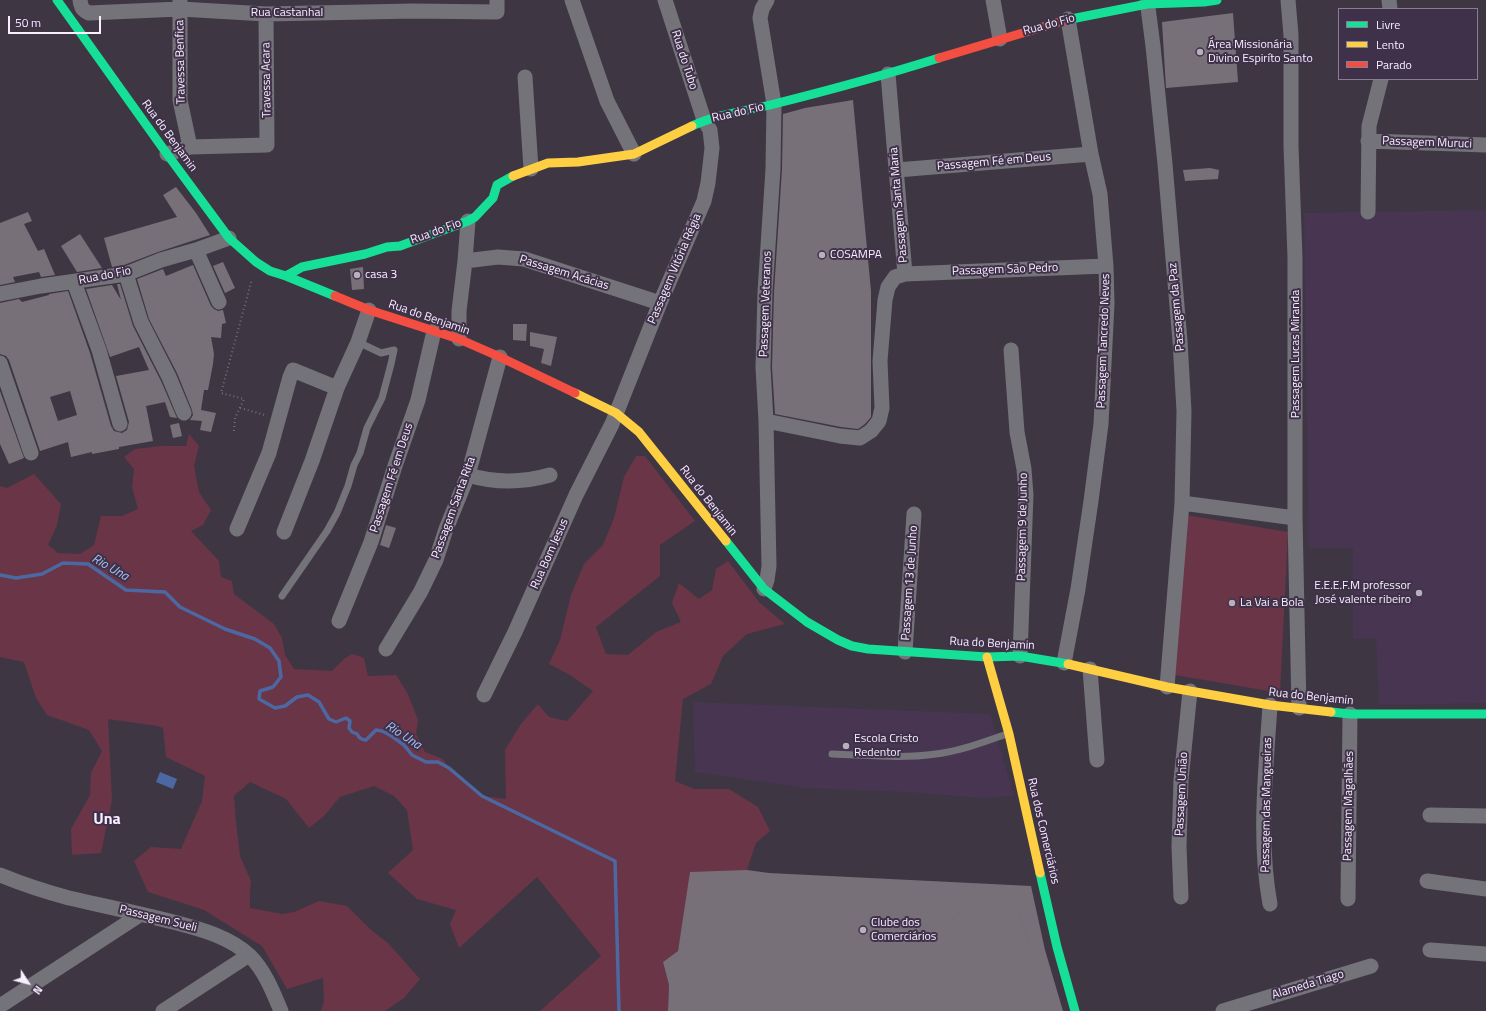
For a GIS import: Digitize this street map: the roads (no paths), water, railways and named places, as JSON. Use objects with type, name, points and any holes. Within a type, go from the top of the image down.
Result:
[{"type":"main road","name":"Rua do Benjamin","points":[[57,0],[229,238],[256,262],[270,271],[286,276],[369,310],[434,331],[500,357],[616,413],[639,432],[764,590],[808,622],[838,640],[852,646],[868,649],[987,656],[1020,656],[1090,668],[1167,688],[1270,705],[1350,714],[1486,714]]},
{"type":"main road","name":"Rua do Fio","points":[[286,276],[302,267],[364,254],[387,247],[400,246],[468,221],[475,217],[493,198],[497,185],[512,176],[548,163],[578,162],[634,154],[704,120],[774,104],[888,74],[1000,38],[1068,19],[1147,2],[1204,2],[1217,0]]},
{"type":"main road","name":"Rua dos Comerciários","points":[[987,656],[1009,734],[1057,948],[1075,1011]]},
{"type":"street","points":[[572,0],[607,101],[634,154]]},
{"type":"street","name":"Rua do Tubo","points":[[665,0],[704,120]]},
{"type":"street","name":"Passagem Veteranos","points":[[764,590],[769,566],[766,420],[763,367],[765,292],[773,169],[774,104],[760,18],[762,9],[767,0]]},
{"type":"street","points":[[993,0],[1000,38]]},
{"type":"street","name":"Passagem Lucas Miranda","points":[[1288,0],[1291,36],[1291,146],[1295,258],[1295,518],[1299,708]]},
{"type":"street","name":"Passagem da Paz","points":[[1147,2],[1165,164],[1180,342],[1184,411],[1182,503],[1167,688]]},
{"type":"street","name":"Rua Castanhal","points":[[80,3],[83,11],[89,14],[180,5],[266,14],[318,6],[497,6]]},
{"type":"street","name":"Travessa Benfica","points":[[180,5],[180,100],[190,148]]},
{"type":"street","name":"Travessa Acara","points":[[190,148],[267,145],[266,14]]},
{"type":"street","name":"Passagem Tancredo Neves","points":[[1064,663],[1089,516],[1101,424],[1107,304],[1106,266],[1100,194],[1091,154],[1068,19]]},
{"type":"street","name":"Passagem Santa Maria","points":[[766,420],[840,436],[860,438],[871,431],[879,421],[882,408],[880,361],[885,300],[888,287],[895,277],[905,274],[888,74]]},
{"type":"street","points":[[525,77],[531,169]]},
{"type":"street","points":[[1368,212],[1369,126],[1381,80]]},
{"type":"street","name":"Passagem Vitória Régia","points":[[616,413],[660,303],[704,202],[711,163],[712,148],[710,130],[704,120]]},
{"type":"street","name":"Passagem Muruci","points":[[1368,141],[1486,145]]},
{"type":"street","points":[[167,154],[190,148]]},
{"type":"street","name":"Passagem Fé em Deus","points":[[896,170],[1091,154]]},
{"type":"street","points":[[459,340],[459,311],[468,221]]},
{"type":"street","name":"Rua do Fio","points":[[0,294],[41,286],[126,274],[161,260],[196,250],[229,238]]},
{"type":"street","points":[[196,250],[219,302]]},
{"type":"street","name":"Passagem Acácias","points":[[465,261],[498,256],[524,259],[660,303]]},
{"type":"street","name":"Passagem São Pedro","points":[[905,274],[1106,266]]},
{"type":"street","points":[[126,274],[139,318],[170,377],[184,413]]},
{"type":"street","points":[[74,282],[99,350],[120,424]]},
{"type":"street","points":[[284,532],[312,461],[337,388],[358,342],[369,310]]},
{"type":"street","name":"Passagem Fé em Deus","points":[[339,621],[371,542],[394,466],[418,400],[434,331]]},
{"type":"street","name":"Passagem 9 de Junho","points":[[1011,350],[1017,432],[1024,469],[1026,495],[1020,656]]},
{"type":"street","name":"Passagem Santa Rita","points":[[386,649],[421,591],[436,560],[446,530],[468,475],[500,357]]},
{"type":"street","points":[[0,363],[31,453]]},
{"type":"street","points":[[237,528],[269,453],[290,376],[293,370],[337,388]]},
{"type":"street","name":"Rua Bom Jesus","points":[[484,695],[515,632],[576,495],[612,424],[616,413]]},
{"type":"street","points":[[468,475],[486,480],[504,482],[535,479],[550,475]]},
{"type":"street","points":[[1182,503],[1295,518]]},
{"type":"street","name":"Passagem 13 de Junho","points":[[905,652],[914,514]]},
{"type":"street","points":[[1090,668],[1097,760]]},
{"type":"street","name":"Passagem União","points":[[1181,897],[1179,846],[1181,780],[1190,691]]},
{"type":"street","name":"Passagem das Mangueiras","points":[[1270,705],[1264,861],[1270,904]]},
{"type":"street","name":"Passagem Magalhães","points":[[1348,899],[1350,714]]},
{"type":"street","points":[[1430,814],[1486,816]]},
{"type":"street","name":"Passagem Sueli","points":[[0,875],[68,898],[141,914],[208,932],[231,943],[249,955],[258,966],[271,986],[281,1011]]},
{"type":"street","points":[[1427,881],[1486,889]]},
{"type":"street","points":[[0,1006],[141,914]]},
{"type":"street","points":[[1430,950],[1486,954]]},
{"type":"street","points":[[163,1011],[249,955]]},
{"type":"street","name":"Alameda Tiago","points":[[1223,1011],[1371,966]]},
{"type":"lane","points":[[282,596],[327,531],[337,513],[348,486],[354,465],[360,453],[367,428],[382,398],[394,350],[381,353],[358,342]]},
{"type":"lane","points":[[832,754],[906,756],[936,754],[964,749],[1009,734]]},
{"type":"water","points":[[160,772],[177,779],[173,789],[156,782]]},
{"type":"waterway","name":"Rio Una","points":[[0,575],[16,578],[42,574],[63,563],[88,564],[126,590],[165,592],[180,607],[225,629],[255,639],[270,648],[279,661],[281,677],[273,687],[260,691],[259,699],[275,708],[285,706],[297,697],[308,695],[319,702],[329,719],[336,722],[346,718],[350,721],[349,728],[352,732],[357,734],[359,738],[366,740],[376,730],[382,731],[404,745],[412,755],[426,762],[438,762],[449,768],[482,796],[615,861],[619,1011]]},
{"type":"place","name":"Área Missionária Divino Espiríto Santo","points":[[1200,52]]},
{"type":"place","name":"COSAMPA","points":[[822,255]]},
{"type":"place","name":"casa 3","points":[[357,275]]},
{"type":"place","name":"E.E.E.F.M professor José valente ribeiro","points":[[1419,593]]},
{"type":"place","name":"La Vai a Bola","points":[[1232,603]]},
{"type":"place","name":"Escola Cristo Redentor","points":[[846,746]]},
{"type":"place","name":"Clube dos Comerciários","points":[[863,930]]},
{"type":"district","name":"Una","points":[[107,820]]}]
